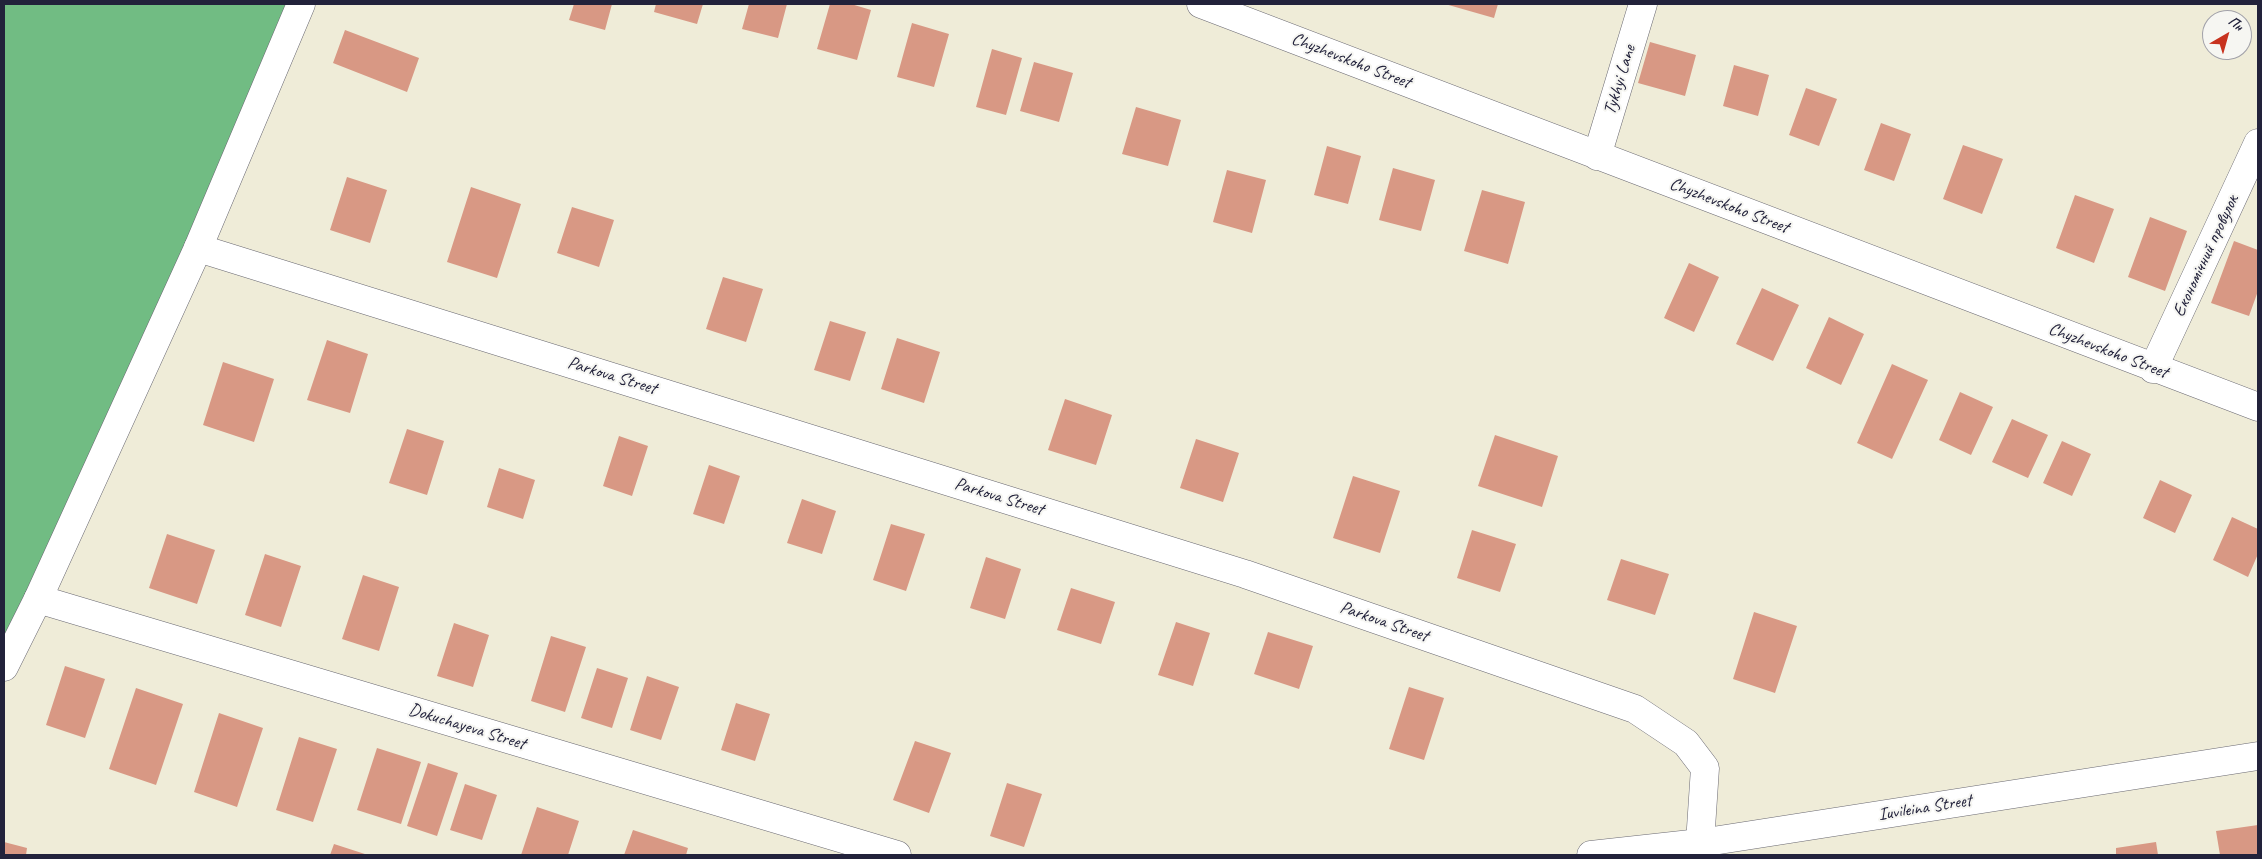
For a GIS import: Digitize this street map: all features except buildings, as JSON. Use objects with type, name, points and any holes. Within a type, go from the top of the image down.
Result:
[{"type":"street","points":[[4,667],[38,599],[198,248],[301,4]]},
{"type":"street","name":"Chyzhevskoho Street","points":[[1201,4],[2258,407]]},
{"type":"street","name":"Tykhyi Lane","points":[[1597,156],[1643,4]]},
{"type":"street","name":"Економічний провулок","points":[[2154,368],[2258,143]]},
{"type":"street","name":"Parkova Street","points":[[198,248],[1245,574],[1635,709],[1686,742],[1705,768],[1700,843]]},
{"type":"street","name":"Dokuchayeva Street","points":[[38,599],[896,855]]},
{"type":"street","name":"Iuvileina Street","points":[[1591,855],[1700,843],[2258,756]]},
{"type":"green space","points":[[4,4],[301,4],[4,661]]}]
